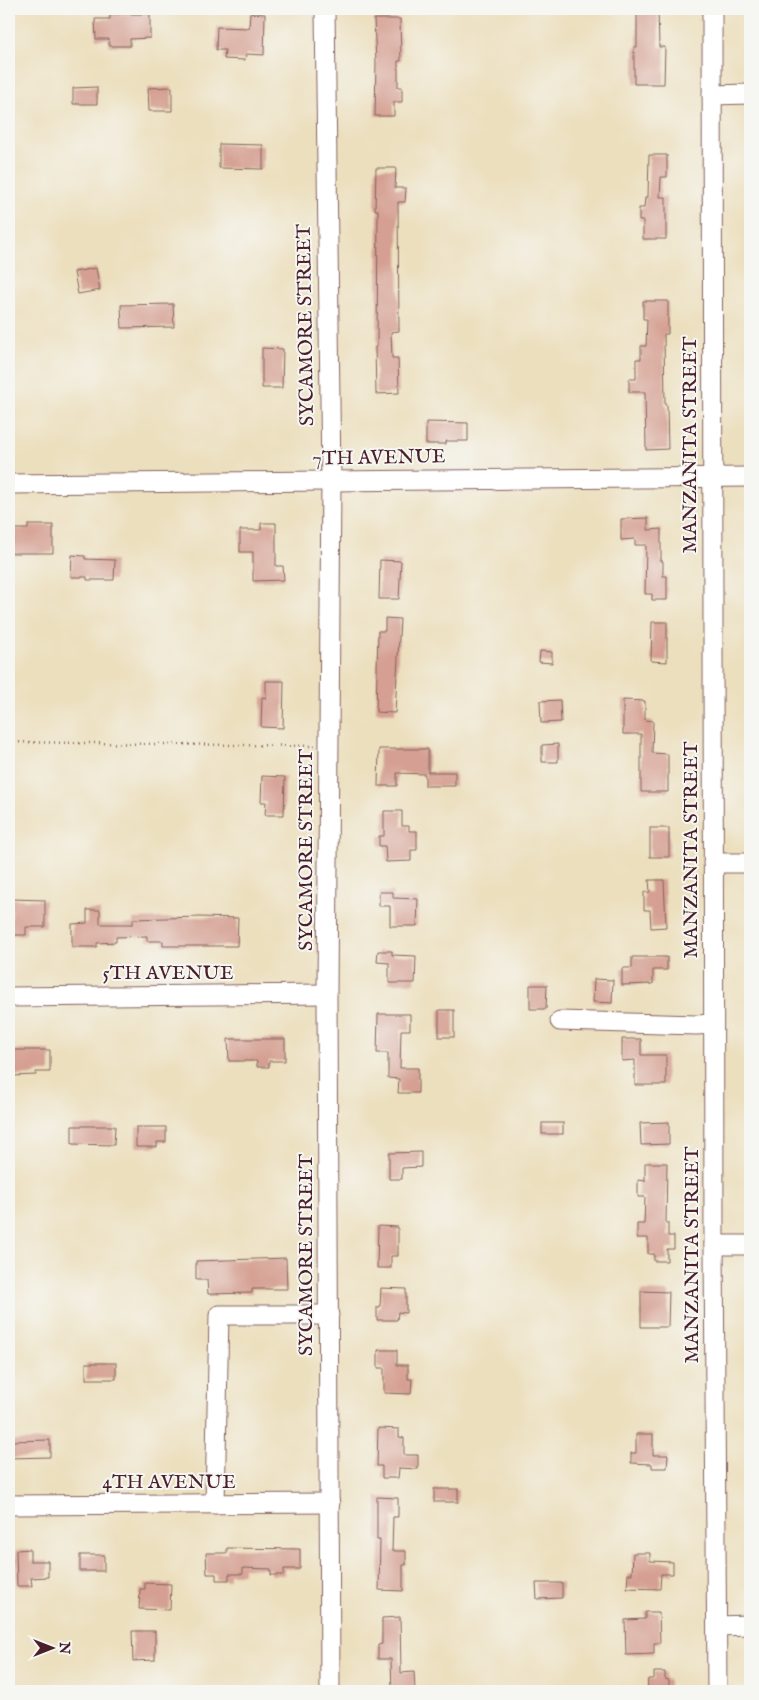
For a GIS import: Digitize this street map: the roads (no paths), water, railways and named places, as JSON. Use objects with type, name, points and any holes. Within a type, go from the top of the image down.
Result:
[{"type":"street","name":"SYCAMORE STREET","points":[[325,9],[330,480],[327,994],[330,1691]]},
{"type":"street","name":"MANZANITA STREET","points":[[712,9],[714,1245],[717,1691]]},
{"type":"street","points":[[712,95],[750,94]]},
{"type":"street","name":"7TH AVENUE","points":[[9,484],[750,477]]},
{"type":"street","points":[[713,863],[750,863]]},
{"type":"street","name":"5TH AVENUE","points":[[9,997],[327,994]]},
{"type":"street","points":[[560,1022],[714,1024]]},
{"type":"street","points":[[714,1245],[750,1245]]},
{"type":"street","points":[[215,1504],[219,1315],[329,1315]]},
{"type":"street","name":"4TH AVENUE","points":[[9,1505],[330,1503]]},
{"type":"street","points":[[717,1626],[750,1625]]}]
